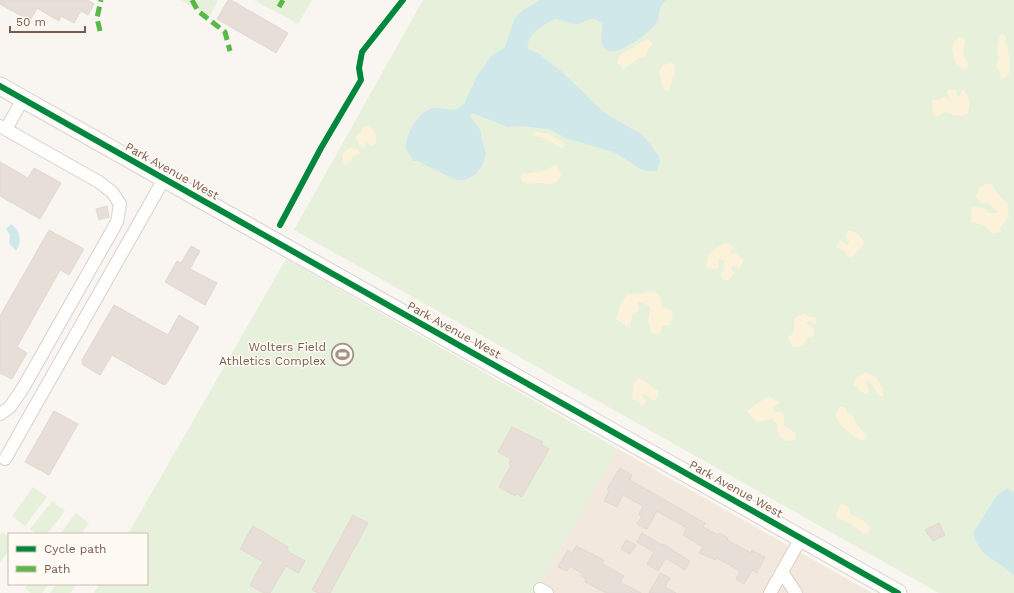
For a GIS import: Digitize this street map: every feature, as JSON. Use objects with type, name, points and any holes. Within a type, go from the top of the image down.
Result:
[{"type":"street","name":"Park Avenue West","points":[[0,86],[898,593]]},
{"type":"street","points":[[0,414],[10,407],[23,388],[117,222],[120,204],[112,192],[99,182],[3,128],[23,99]]},
{"type":"street","name":"Park Avenue West","points":[[5,459],[164,179]]},
{"type":"street","points":[[770,593],[801,538]]},
{"type":"street","points":[[782,572],[796,593]]},
{"type":"shaded area","points":[[618,449],[872,593],[535,593]]},
{"type":"green space","points":[[180,0],[218,0],[210,16]]},
{"type":"green space","points":[[254,0],[312,0],[298,24]]},
{"type":"green space","points":[[423,0],[1014,0],[1014,593],[939,593],[294,230]]},
{"type":"green space","name":"Wolters Field Athletics Complex","points":[[286,259],[618,449],[535,593],[94,593],[98,585],[148,585],[148,533],[129,533]]},
{"type":"green space","points":[[33,487],[47,497],[25,526],[12,516]]},
{"type":"green space","points":[[52,501],[65,511],[48,533],[35,533],[30,529]]},
{"type":"green space","points":[[76,513],[89,523],[82,533],[61,533]]},
{"type":"green space","points":[[2,532],[8,536],[8,551],[0,562],[0,535]]},
{"type":"green space","points":[[27,585],[48,585],[42,593],[31,593],[25,588]]},
{"type":"green space","points":[[56,585],[76,585],[70,593],[50,593]]},
{"type":"sand","points":[[1003,34],[1006,37],[1010,66],[1008,76],[1001,79],[1000,73],[996,67],[999,59],[997,51],[1000,35]]},
{"type":"sand","points":[[962,37],[965,41],[963,53],[969,66],[965,70],[958,67],[952,50],[954,42]]},
{"type":"sand","points":[[647,39],[652,42],[646,56],[637,59],[623,69],[617,62],[620,55]]},
{"type":"sand","points":[[672,63],[675,64],[675,66],[670,90],[664,91],[659,71],[664,65]]},
{"type":"sand","points":[[950,89],[956,90],[957,97],[960,96],[962,90],[967,94],[969,103],[968,113],[965,115],[957,115],[946,111],[935,117],[933,113],[932,100],[940,100],[944,97],[948,99],[949,97],[946,91]]},
{"type":"sand","points":[[369,125],[376,134],[376,143],[371,146],[366,142],[364,147],[360,147],[356,137],[361,132],[362,128]]},
{"type":"sand","points":[[534,131],[551,135],[564,143],[565,147],[560,148],[545,138],[535,137],[532,135]]},
{"type":"sand","points":[[352,148],[359,151],[360,154],[352,157],[351,162],[344,165],[342,155],[346,150]]},
{"type":"sand","points":[[554,165],[558,166],[561,175],[557,182],[551,184],[527,184],[521,179],[521,174],[545,171]]},
{"type":"sand","points":[[986,183],[992,185],[1001,198],[1008,204],[1009,218],[1000,227],[1001,232],[993,234],[984,226],[971,221],[972,206],[984,208],[988,213],[997,213],[997,211],[988,203],[981,203],[976,197],[979,188]]},
{"type":"sand","points":[[848,231],[852,231],[853,233],[856,232],[864,241],[863,246],[852,258],[848,257],[844,251],[836,247],[840,240],[848,245],[849,241],[845,237]]},
{"type":"sand","points":[[726,243],[734,247],[729,254],[737,253],[743,260],[740,269],[735,266],[731,267],[735,273],[728,280],[724,280],[720,275],[724,270],[724,260],[718,260],[719,267],[716,269],[708,268],[707,260],[711,252]]},
{"type":"sand","points":[[649,291],[659,293],[662,307],[671,310],[673,314],[670,325],[662,326],[661,332],[658,335],[651,332],[648,321],[650,307],[642,302],[638,303],[639,310],[632,316],[630,328],[616,319],[621,303],[627,294],[638,294]]},
{"type":"sand","points":[[804,313],[809,317],[817,318],[815,324],[809,321],[806,323],[814,329],[814,336],[811,339],[808,337],[803,346],[793,347],[788,337],[793,334],[795,318]]},
{"type":"sand","points":[[865,372],[875,377],[882,387],[884,396],[879,396],[869,380],[865,382],[869,390],[867,394],[861,392],[854,385],[855,378]]},
{"type":"sand","points":[[638,378],[645,381],[658,391],[658,396],[655,400],[644,393],[641,395],[646,400],[644,404],[641,405],[632,399],[634,384]]},
{"type":"sand","points":[[768,396],[780,402],[774,407],[776,413],[781,412],[784,415],[784,425],[796,434],[795,440],[786,441],[781,438],[779,436],[777,424],[773,419],[757,422],[747,411]]},
{"type":"sand","points":[[840,407],[845,407],[848,413],[852,414],[858,426],[867,435],[866,439],[860,441],[842,426],[836,414]]},
{"type":"sand","points":[[842,504],[849,507],[851,515],[860,518],[869,526],[870,529],[868,533],[862,532],[850,523],[837,518],[836,515],[839,506]]},
{"type":"water","points":[[540,0],[667,0],[660,8],[656,24],[652,28],[631,44],[615,51],[609,51],[604,48],[601,39],[602,24],[598,20],[594,19],[577,24],[555,19],[537,31],[530,39],[528,44],[528,49],[538,53],[562,72],[606,114],[643,135],[659,156],[660,161],[657,171],[640,169],[616,153],[566,138],[549,129],[518,126],[508,127],[472,113],[470,117],[480,129],[486,153],[483,164],[472,177],[455,180],[418,161],[413,161],[406,147],[406,142],[414,123],[423,113],[433,108],[455,110],[464,104],[477,76],[491,56],[505,47],[514,19],[523,10]]},
{"type":"water","points":[[11,224],[20,236],[16,251],[9,243],[10,235],[6,229]]},
{"type":"water","points":[[1007,488],[1014,492],[1014,576],[980,549],[973,533],[997,495]]},
{"type":"building","points":[[0,0],[88,0],[94,4],[88,15],[81,11],[74,23],[61,16],[59,21],[37,8],[30,21],[0,4]]},
{"type":"building","points":[[228,0],[231,0],[288,33],[276,53],[217,19]]},
{"type":"building","points":[[0,162],[28,178],[34,168],[61,183],[40,219],[0,196]]},
{"type":"building","points":[[107,206],[109,217],[99,220],[96,209]]},
{"type":"building","points":[[49,230],[84,249],[69,275],[60,270],[17,347],[27,353],[12,379],[0,373],[0,316]]},
{"type":"building","points":[[191,246],[200,251],[190,269],[217,283],[205,305],[165,282],[177,261],[181,263]]},
{"type":"building","points":[[114,305],[168,335],[179,315],[199,327],[167,383],[164,385],[112,355],[100,375],[83,365],[82,360]]},
{"type":"building","points":[[54,411],[78,424],[49,475],[25,462]]},
{"type":"building","points":[[512,427],[543,442],[541,444],[549,449],[522,497],[516,494],[515,496],[499,487],[511,465],[509,464],[511,459],[498,452]]},
{"type":"building","points":[[620,468],[632,475],[630,480],[705,523],[703,527],[718,535],[719,533],[728,538],[727,540],[751,553],[752,550],[765,557],[757,573],[752,570],[744,584],[736,579],[740,571],[717,558],[716,560],[699,553],[703,547],[683,535],[687,528],[657,511],[647,529],[637,524],[642,516],[639,514],[643,506],[623,495],[617,507],[604,501],[609,491],[607,489]]},
{"type":"building","points":[[353,515],[368,523],[330,593],[318,593],[312,590]]},
{"type":"building","points":[[939,523],[945,535],[933,541],[925,530]]},
{"type":"building","points":[[253,526],[288,547],[287,551],[305,561],[298,573],[286,566],[270,593],[264,593],[250,585],[263,562],[240,549]]},
{"type":"building","points":[[642,533],[690,561],[685,570],[666,558],[658,571],[647,564],[654,552],[637,542]]},
{"type":"building","points":[[626,540],[636,545],[630,554],[621,549]]},
{"type":"building","points":[[576,546],[604,560],[602,564],[624,576],[620,582],[641,593],[606,593],[585,582],[586,579],[581,576],[583,574],[570,566],[567,571],[558,567],[568,550],[572,553]]},
{"type":"building","points":[[660,573],[670,578],[665,587],[676,593],[649,593]]},
{"type":"marked path","points":[[100,31],[97,18],[101,0]]},
{"type":"marked path","points":[[192,0],[198,11],[225,32],[230,51]]},
{"type":"marked path","points":[[279,7],[283,0]]},
{"type":"cycle path","points":[[280,225],[321,148],[361,80],[359,68],[362,52],[403,0]]},
{"type":"cycle path","points":[[0,86],[898,593]]},
{"type":"place","name":"Wolters Field Athletics Complex","points":[[342,354]]}]
